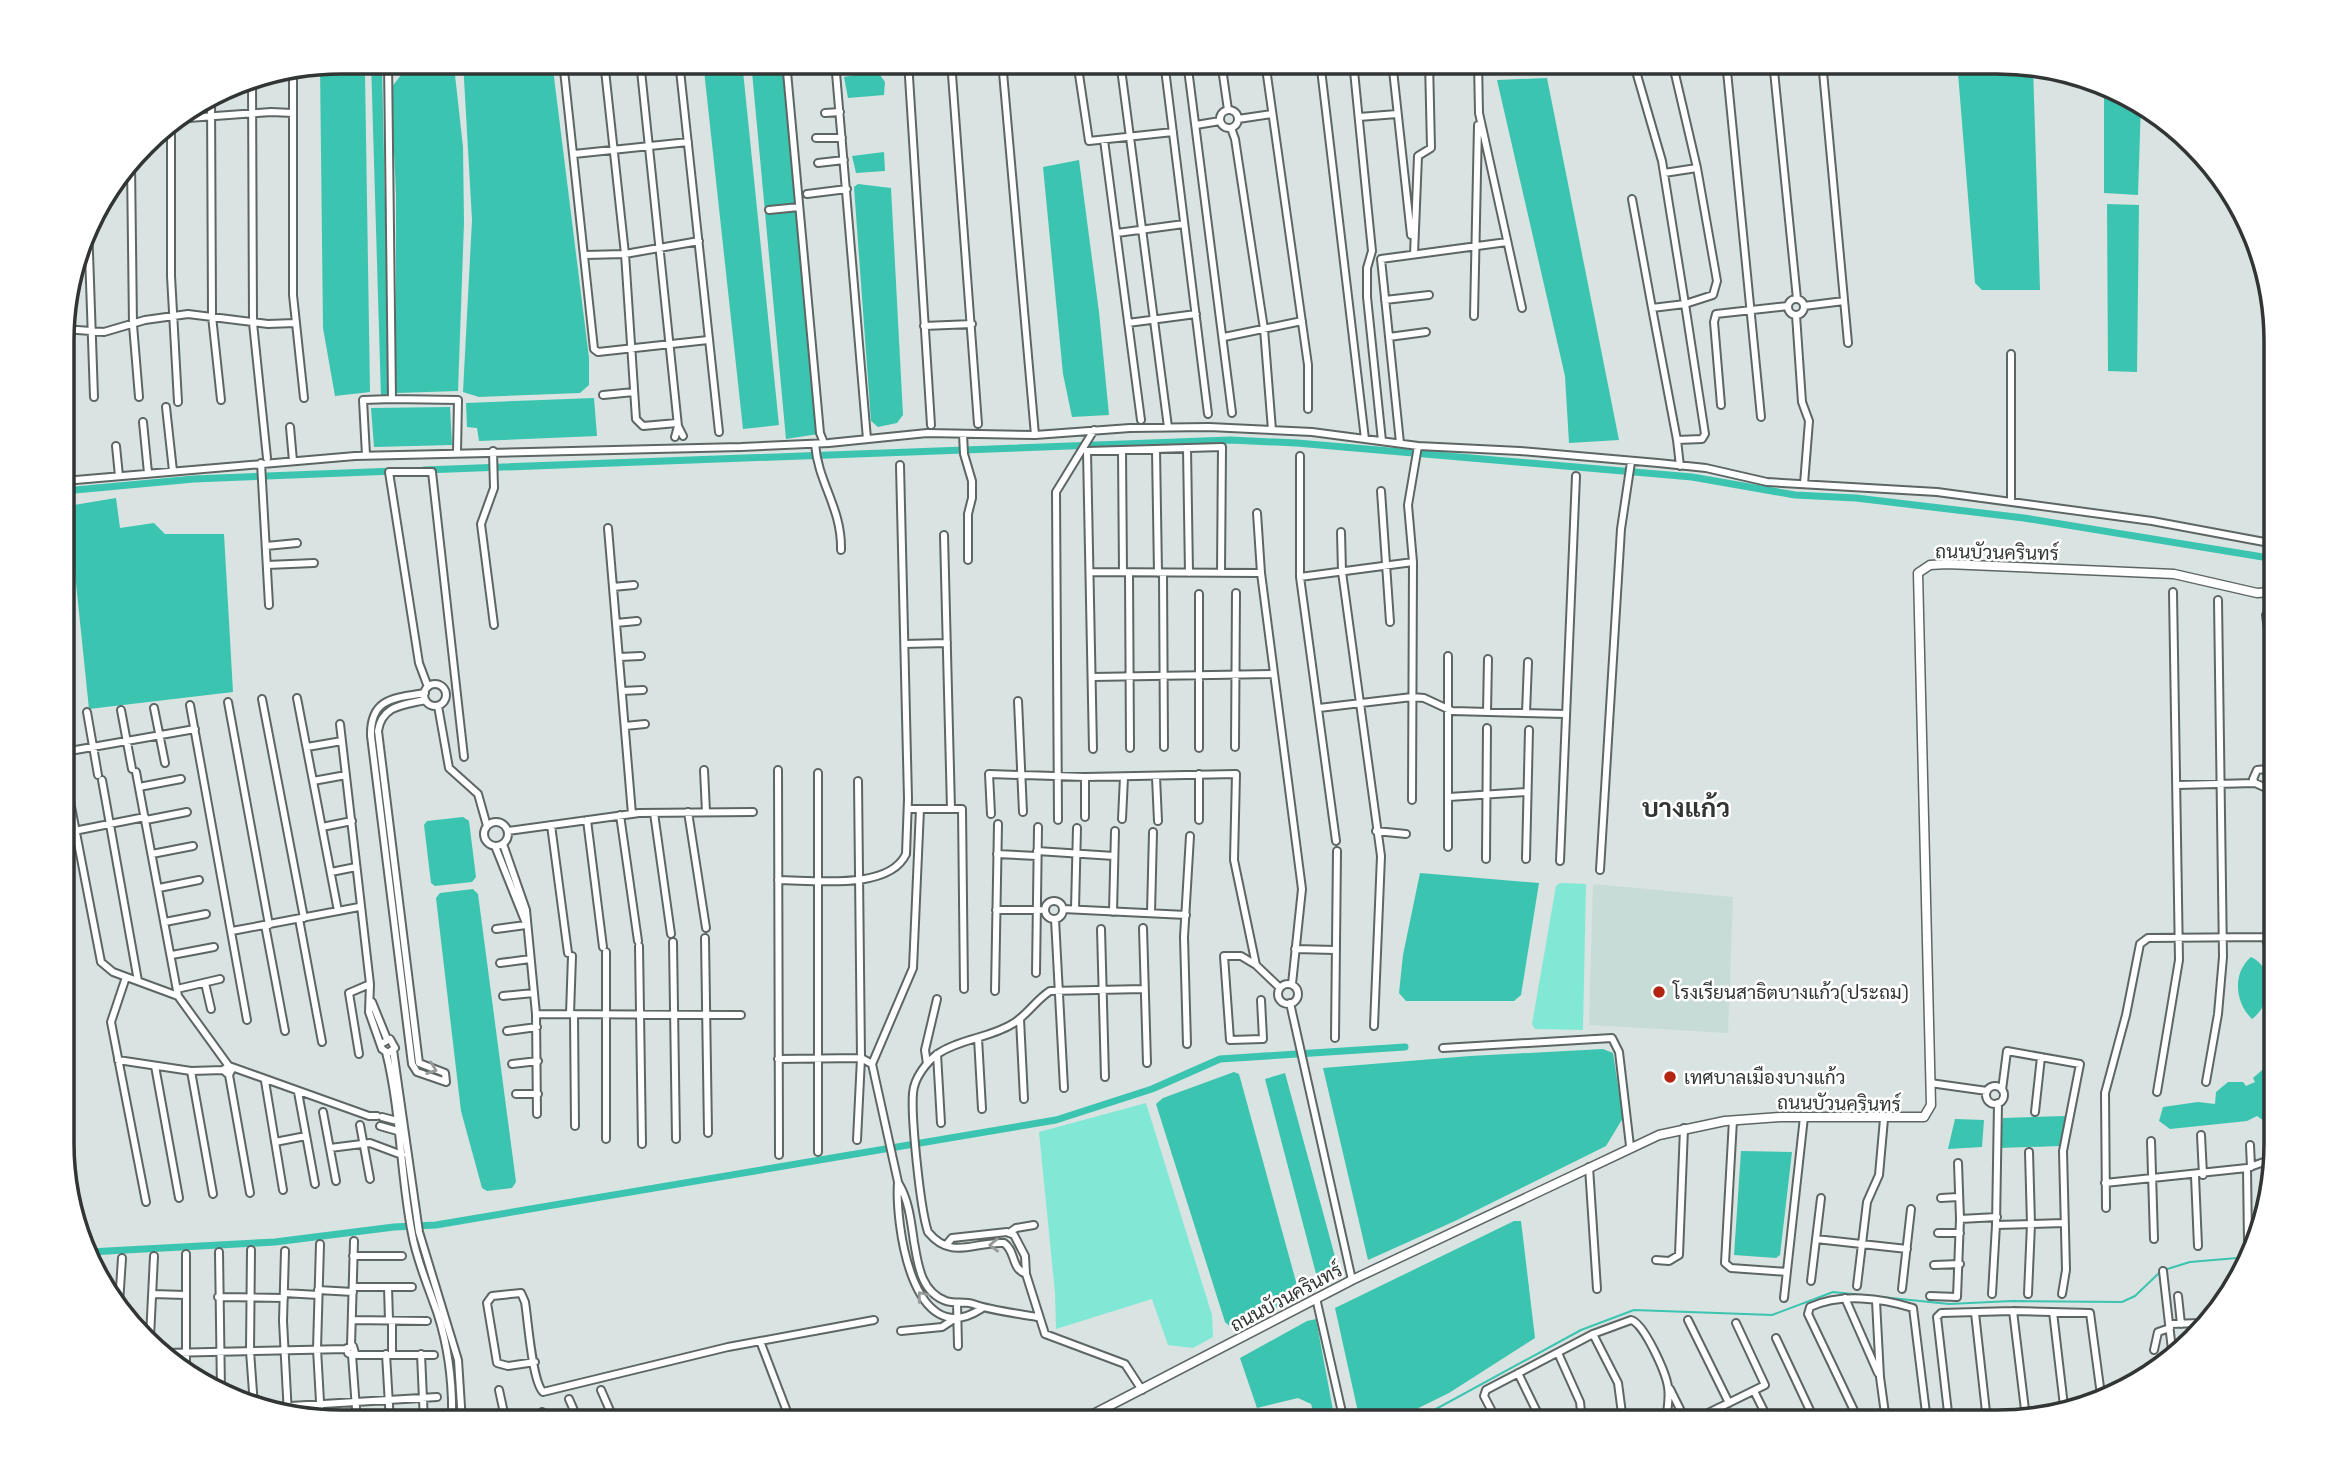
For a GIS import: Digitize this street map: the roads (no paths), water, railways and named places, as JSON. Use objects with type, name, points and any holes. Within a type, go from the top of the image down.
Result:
[{"type":"street","points":[[388,73],[392,400]]},
{"type":"street","points":[[564,73],[594,349],[598,352],[708,340]]},
{"type":"street","points":[[605,73],[625,254],[630,348],[639,424],[678,424]]},
{"type":"street","points":[[641,73],[679,442]]},
{"type":"street","points":[[680,73],[719,432]]},
{"type":"street","points":[[787,73],[820,433],[824,443]]},
{"type":"street","points":[[836,73],[867,439]]},
{"type":"street","points":[[909,73],[931,425]]},
{"type":"street","points":[[951,73],[978,424]]},
{"type":"street","points":[[1003,73],[1035,435]]},
{"type":"street","points":[[1078,73],[1087,138],[1091,142],[1173,132]]},
{"type":"street","points":[[1122,73],[1168,427]]},
{"type":"street","points":[[1166,73],[1208,414]]},
{"type":"street","points":[[1189,73],[1232,413]]},
{"type":"street","points":[[1223,73],[1228,110]]},
{"type":"street","points":[[1267,73],[1308,365],[1308,409]]},
{"type":"street","points":[[1322,73],[1366,439]]},
{"type":"street","points":[[1354,73],[1372,251],[1367,268],[1367,297],[1382,441]]},
{"type":"street","points":[[1393,73],[1414,254]]},
{"type":"street","points":[[1414,254],[1418,156],[1431,148],[1429,73]]},
{"type":"street","points":[[1474,316],[1478,73]]},
{"type":"street","points":[[1636,73],[1664,173],[1705,434],[1702,439],[1677,440]]},
{"type":"street","points":[[1652,308],[1685,304],[1713,295],[1717,289],[1697,167],[1675,73]]},
{"type":"street","points":[[1727,73],[1737,195],[1753,309],[1760,417]]},
{"type":"street","points":[[1774,73],[1797,299],[1804,306]]},
{"type":"street","points":[[1823,73],[1847,343]]},
{"type":"street","points":[[293,78],[295,323],[304,398]]},
{"type":"street","points":[[252,89],[253,323],[264,460],[269,605]]},
{"type":"street","points":[[211,107],[212,316],[220,400]]},
{"type":"street","points":[[1220,121],[1222,114],[1228,110],[1235,112],[1238,118]]},
{"type":"street","points":[[825,113],[840,112]]},
{"type":"street","points":[[192,119],[253,113],[293,113]]},
{"type":"street","points":[[1479,113],[1522,308]]},
{"type":"street","points":[[1272,114],[1238,118],[1231,128],[1264,329],[1272,429]]},
{"type":"street","points":[[1359,117],[1397,114]]},
{"type":"street","points":[[1196,125],[1220,121]]},
{"type":"street","points":[[1220,121],[1222,125],[1231,128]]},
{"type":"street","points":[[173,133],[172,316],[178,402]]},
{"type":"street","points":[[816,138],[842,138]]},
{"type":"street","points":[[1104,140],[1141,420]]},
{"type":"street","points":[[574,154],[614,152],[688,142]]},
{"type":"street","points":[[817,163],[844,160]]},
{"type":"street","points":[[1664,173],[1697,167]]},
{"type":"street","points":[[131,175],[133,325],[139,397]]},
{"type":"street","points":[[807,194],[847,189]]},
{"type":"street","points":[[1632,199],[1680,466]]},
{"type":"street","points":[[768,210],[799,207]]},
{"type":"street","points":[[1117,233],[1185,224]]},
{"type":"street","points":[[585,255],[625,254],[699,242]]},
{"type":"street","points":[[1400,443],[1381,258],[1507,242]]},
{"type":"street","points":[[89,253],[93,397]]},
{"type":"street","points":[[1385,300],[1429,295]]},
{"type":"street","points":[[1721,405],[1714,316],[1719,312],[1788,306],[1797,299]]},
{"type":"street","points":[[1804,306],[1844,301]]},
{"type":"street","points":[[1788,306],[1790,312],[1796,315]]},
{"type":"street","points":[[1796,315],[1802,312],[1804,306]]},
{"type":"street","points":[[1128,323],[1196,314]]},
{"type":"street","points":[[1796,315],[1802,402],[1809,427],[1804,484]]},
{"type":"street","points":[[74,330],[104,332],[172,316],[212,316],[253,323],[295,323]]},
{"type":"street","points":[[1224,337],[1302,321]]},
{"type":"street","points":[[925,326],[972,324]]},
{"type":"street","points":[[1389,337],[1426,332]]},
{"type":"street","points":[[2011,354],[2011,502]]},
{"type":"street","points":[[603,395],[634,392]]},
{"type":"street","points":[[366,455],[363,400],[458,400],[457,452]]},
{"type":"street","points":[[166,407],[173,471]]},
{"type":"street","points":[[143,422],[148,473]]},
{"type":"street","points":[[290,427],[293,461]]},
{"type":"street","points":[[74,480],[264,460],[293,461],[366,455],[493,453],[679,442],[816,451],[824,443],[927,433],[963,441],[1168,427],[1272,429],[1400,443],[1418,449],[1520,450],[1680,466],[1767,482],[1937,492],[2152,521],[2264,542]]},
{"type":"street","points":[[1058,820],[1056,492],[1094,430]]},
{"type":"street","points":[[963,441],[972,481],[968,514],[968,560]]},
{"type":"street","points":[[116,446],[119,476]]},
{"type":"street","points":[[1093,749],[1087,451],[1222,447],[1221,573]]},
{"type":"street","points":[[1187,448],[1189,573]]},
{"type":"street","points":[[1156,449],[1164,747]]},
{"type":"street","points":[[1412,800],[1413,562],[1408,505],[1418,449]]},
{"type":"street","points":[[1122,450],[1130,748]]},
{"type":"street","points":[[816,451],[840,520],[841,550]]},
{"type":"street","points":[[493,453],[494,488],[481,524],[494,625]]},
{"type":"street","points":[[1300,456],[1300,577],[1336,841]]},
{"type":"street","points":[[1600,870],[1621,528],[1631,462]]},
{"type":"street","points":[[778,880],[873,880],[903,862],[907,845],[908,809],[900,465]]},
{"type":"street","points":[[464,757],[432,472],[389,472],[426,693],[438,706],[449,768],[478,794],[487,826],[486,841],[495,846],[511,876]]},
{"type":"street","points":[[1560,861],[1576,476]]},
{"type":"street","points":[[1381,491],[1390,622]]},
{"type":"street","points":[[1256,513],[1261,573],[1302,889],[1292,984],[1298,995],[1290,1003]]},
{"type":"street","points":[[608,528],[632,814]]},
{"type":"street","points":[[1341,532],[1342,572],[1358,703],[1381,856],[1374,1026]]},
{"type":"street","points":[[944,535],[951,809]]},
{"type":"street","points":[[266,546],[297,543]]},
{"type":"street","points":[[1300,577],[1413,562]]},
{"type":"street","points":[[267,565],[314,563]]},
{"type":"street","name":"ถนนบัวนครินทร์","points":[[1103,1410],[1316,1297],[1630,1146],[1684,1128],[1733,1120],[1804,1117],[1924,1118],[1931,1105],[1918,572],[1930,565],[1973,565],[2174,574],[2264,592]]},
{"type":"street","points":[[1090,572],[1261,573]]},
{"type":"street","points":[[613,587],[634,585]]},
{"type":"street","points":[[2157,1092],[2178,975],[2178,785],[2173,592]]},
{"type":"street","points":[[1236,593],[1236,747]]},
{"type":"street","points":[[1199,594],[1199,748]]},
{"type":"street","points":[[2206,1082],[2223,976],[2218,600]]},
{"type":"street","points":[[616,623],[637,621]]},
{"type":"street","points":[[905,645],[947,643]]},
{"type":"street","points":[[619,657],[641,656]]},
{"type":"street","points":[[1448,656],[1448,847]]},
{"type":"street","points":[[1487,712],[1488,659]]},
{"type":"street","points":[[1527,713],[1528,662]]},
{"type":"street","points":[[1092,677],[1274,674]]},
{"type":"street","points":[[384,810],[379,725],[387,711],[439,684],[446,692],[446,699],[438,706]]},
{"type":"street","points":[[622,691],[643,690]]},
{"type":"street","points":[[413,1035],[414,1070],[446,1082],[445,1073],[419,1063],[413,1035],[384,810],[371,737],[372,716],[385,702],[426,693]]},
{"type":"street","points":[[1319,708],[1412,697],[1424,698],[1449,710],[1566,714]]},
{"type":"street","points":[[298,698],[338,911]]},
{"type":"street","points":[[262,699],[322,1042]]},
{"type":"street","points":[[1018,701],[1023,812]]},
{"type":"street","points":[[228,702],[285,1031]]},
{"type":"street","points":[[190,705],[247,1020]]},
{"type":"street","points":[[154,708],[165,763]]},
{"type":"street","points":[[121,710],[139,787],[177,992],[228,1070],[250,1193]]},
{"type":"street","points":[[87,712],[138,981]]},
{"type":"street","points":[[340,724],[372,1002],[369,1012],[388,1045],[402,1122],[415,1233],[448,1362],[451,1410]]},
{"type":"street","points":[[625,726],[645,724]]},
{"type":"street","points":[[1486,859],[1487,728]]},
{"type":"street","points":[[74,750],[195,729]]},
{"type":"street","points":[[1526,859],[1529,730]]},
{"type":"street","points":[[371,737],[379,737]]},
{"type":"street","points":[[307,747],[342,741]]},
{"type":"street","points":[[704,769],[706,812]]},
{"type":"street","points":[[2255,783],[2254,774],[2264,769]]},
{"type":"street","points":[[778,770],[779,1155]]},
{"type":"street","points":[[818,773],[818,1152]]},
{"type":"street","points":[[991,814],[989,774],[1085,777],[1236,774],[1234,860],[1256,965]]},
{"type":"street","points":[[1199,774],[1199,820]]},
{"type":"street","points":[[313,782],[346,775]]},
{"type":"street","points":[[1122,819],[1124,776]]},
{"type":"street","points":[[1085,777],[1085,817]]},
{"type":"street","points":[[1156,777],[1158,821]]},
{"type":"street","points":[[139,787],[181,779]]},
{"type":"street","points":[[856,1140],[861,1058],[858,781]]},
{"type":"street","points":[[2178,785],[2221,786],[2264,782]]},
{"type":"street","points":[[1449,797],[1527,792]]},
{"type":"street","points":[[908,809],[962,809],[964,989]]},
{"type":"street","points":[[920,809],[913,968],[872,1064],[892,1163],[898,1182],[906,1195],[925,1284],[934,1295],[957,1303],[972,1304],[981,1310]]},
{"type":"street","points":[[187,812],[74,831],[100,962],[104,968],[177,992],[220,979]]},
{"type":"street","points":[[688,812],[706,928]]},
{"type":"street","points":[[508,831],[632,814],[753,812]]},
{"type":"street","points":[[654,813],[671,934]]},
{"type":"street","points":[[620,815],[639,943],[642,1144]]},
{"type":"street","points":[[587,820],[604,949],[606,1139]]},
{"type":"street","points":[[322,827],[352,821]]},
{"type":"street","points":[[487,826],[501,823],[508,831]]},
{"type":"street","points":[[995,991],[998,824]]},
{"type":"street","points":[[551,825],[570,954],[575,1126]]},
{"type":"street","points":[[1036,973],[1041,910],[1038,827]]},
{"type":"street","points":[[1075,909],[1077,828]]},
{"type":"street","points":[[508,831],[503,844],[526,923],[537,1014],[537,1114]]},
{"type":"street","points":[[1113,912],[1115,831]]},
{"type":"street","points":[[1376,831],[1406,834]]},
{"type":"street","points":[[1151,914],[1153,832]]},
{"type":"street","points":[[1187,1044],[1186,915],[1190,836]]},
{"type":"street","points":[[495,846],[503,844]]},
{"type":"street","points":[[152,854],[193,846]]},
{"type":"street","points":[[1335,1038],[1337,851]]},
{"type":"street","points":[[997,854],[1114,856]]},
{"type":"street","points":[[331,872],[356,867]]},
{"type":"street","points":[[159,888],[200,880]]},
{"type":"street","points":[[996,910],[1041,910],[1055,901],[1063,909],[1186,915]]},
{"type":"street","points":[[232,931],[359,907]]},
{"type":"street","points":[[1063,909],[1055,919],[1065,1088]]},
{"type":"street","points":[[1041,910],[1055,919]]},
{"type":"street","points":[[165,922],[206,914]]},
{"type":"street","points":[[496,929],[526,923]]},
{"type":"street","points":[[1143,928],[1147,1063]]},
{"type":"street","points":[[1101,929],[1105,1077]]},
{"type":"street","points":[[2106,1208],[2105,1093],[2126,1015],[2140,944],[2148,938],[2222,935],[2264,937]]},
{"type":"street","points":[[705,938],[708,1133]]},
{"type":"street","points":[[673,942],[676,1139]]},
{"type":"street","points":[[172,955],[214,947]]},
{"type":"street","points":[[1295,949],[1335,950]]},
{"type":"street","points":[[1261,1000],[1263,1039],[1230,1040],[1224,956],[1241,956],[1256,965],[1279,988],[1280,1000],[1290,1003]]},
{"type":"street","points":[[500,963],[530,959]]},
{"type":"street","points":[[126,976],[111,1021],[146,1202]]},
{"type":"street","points":[[205,983],[211,1009]]},
{"type":"street","points":[[359,1054],[349,993],[370,984]]},
{"type":"street","points":[[1279,988],[1292,984]]},
{"type":"street","points":[[1026,1274],[1017,1269],[1004,1243],[954,1250],[933,1238],[925,1223],[913,1092],[927,1064],[937,1054],[953,1045],[992,1035],[1020,1019],[1045,995],[1059,989],[1144,989]]},
{"type":"street","points":[[503,996],[534,993]]},
{"type":"street","points":[[927,1064],[925,1049],[937,999]]},
{"type":"street","points":[[1290,1003],[1352,1280]]},
{"type":"street","points":[[537,1014],[741,1015]]},
{"type":"street","points":[[1020,1019],[1024,1099]]},
{"type":"street","points":[[507,1031],[537,1027]]},
{"type":"street","points":[[388,1045],[413,1035]]},
{"type":"street","points":[[978,1038],[982,1109]]},
{"type":"street","points":[[1443,1048],[1612,1038],[1621,1060],[1630,1146]]},
{"type":"street","points":[[1993,1294],[1998,1103],[2003,1097],[2007,1051],[2080,1064],[2063,1152],[2066,1270],[2062,1294]]},
{"type":"street","points":[[937,1054],[941,1124]]},
{"type":"street","points":[[2035,1112],[2041,1057]]},
{"type":"street","points":[[778,1059],[861,1058],[872,1064]]},
{"type":"street","points":[[118,1060],[191,1071],[228,1070],[298,1091],[403,1132]]},
{"type":"street","points":[[513,1064],[538,1061]]},
{"type":"street","points":[[155,1066],[179,1198]]},
{"type":"street","points":[[191,1071],[213,1194]]},
{"type":"street","points":[[265,1081],[283,1190]]},
{"type":"street","points":[[1930,1083],[1987,1091],[1993,1086],[2002,1090]]},
{"type":"street","points":[[298,1091],[315,1184]]},
{"type":"street","points":[[1987,1091],[1989,1102],[1998,1103]]},
{"type":"street","points":[[516,1094],[538,1094]]},
{"type":"street","points":[[323,1112],[336,1181]]},
{"type":"street","points":[[1784,1298],[1804,1117]]},
{"type":"street","points":[[1857,1286],[1867,1202],[1879,1175],[1885,1119]]},
{"type":"street","points":[[377,1120],[402,1122]]},
{"type":"street","points":[[1733,1120],[1725,1263],[1731,1268],[1787,1272]]},
{"type":"street","points":[[360,1125],[370,1179]]},
{"type":"street","points":[[1656,1260],[1669,1261],[1679,1255],[1684,1128]]},
{"type":"street","points":[[403,1132],[402,1155],[412,1211]]},
{"type":"street","points":[[2198,1246],[2200,1135]]},
{"type":"street","points":[[275,1142],[306,1136]]},
{"type":"street","points":[[2151,1141],[2154,1239]]},
{"type":"street","points":[[330,1148],[363,1143],[377,1144],[402,1155]]},
{"type":"street","points":[[2248,1230],[2250,1145]]},
{"type":"street","points":[[2028,1294],[2031,1224],[2029,1152]]},
{"type":"street","points":[[2105,1183],[2199,1175],[2249,1168],[2263,1162]]},
{"type":"street","points":[[1930,1296],[1957,1297],[1960,1264],[1958,1163]]},
{"type":"street","points":[[1589,1165],[1597,1289]]},
{"type":"street","points":[[898,1182],[897,1197],[908,1268],[916,1290],[927,1304],[941,1313],[957,1317]]},
{"type":"street","points":[[1941,1198],[1958,1197]]},
{"type":"street","points":[[1811,1281],[1821,1198]]},
{"type":"street","points":[[1902,1289],[1911,1209]]},
{"type":"street","points":[[1960,1219],[2031,1224],[2064,1223]]},
{"type":"street","points":[[947,1244],[952,1238],[1009,1233],[1016,1228],[1034,1225]]},
{"type":"street","points":[[415,1233],[457,1360],[461,1410]]},
{"type":"street","points":[[1009,1233],[1019,1241],[1037,1317],[1045,1334],[1125,1364],[1142,1390]]},
{"type":"street","points":[[1938,1233],[1960,1233]]},
{"type":"street","points":[[1816,1239],[1907,1249]]},
{"type":"street","points":[[354,1241],[351,1351],[356,1410]]},
{"type":"street","points":[[320,1244],[317,1349],[320,1409]]},
{"type":"street","points":[[251,1250],[250,1351],[255,1395]]},
{"type":"street","points":[[1011,1254],[1022,1250]]},
{"type":"street","points":[[285,1251],[284,1350],[287,1403]]},
{"type":"street","points":[[219,1252],[220,1381]]},
{"type":"street","points":[[185,1359],[186,1254]]},
{"type":"street","points":[[151,1329],[154,1256]]},
{"type":"street","points":[[353,1256],[402,1256]]},
{"type":"street","points":[[120,1292],[122,1258]]},
{"type":"street","points":[[1934,1265],[1960,1264]]},
{"type":"street","points":[[908,1268],[919,1265]]},
{"type":"street","points":[[2163,1271],[2171,1343]]},
{"type":"street","points":[[388,1287],[389,1410]]},
{"type":"street","points":[[218,1297],[284,1296],[353,1289],[412,1287]]},
{"type":"street","points":[[534,1362],[508,1366],[497,1363],[493,1355],[487,1303],[492,1296],[521,1293],[539,1387],[550,1392],[760,1341],[874,1320]]},
{"type":"street","points":[[153,1294],[185,1295]]},
{"type":"street","points":[[2178,1296],[2181,1324]]},
{"type":"street","points":[[1316,1297],[1342,1410]]},
{"type":"street","points":[[1845,1298],[1880,1377]]},
{"type":"street","points":[[1854,1410],[1808,1311],[1824,1301],[1845,1298],[1911,1307],[1914,1311],[1926,1410]]},
{"type":"street","points":[[1876,1301],[1884,1410]]},
{"type":"street","points":[[957,1303],[958,1346]]},
{"type":"street","points":[[901,1331],[943,1327],[957,1317],[981,1310],[1037,1317]]},
{"type":"street","points":[[2013,1311],[2025,1408]]},
{"type":"street","points":[[1948,1410],[1937,1315],[2013,1311],[2087,1313],[2092,1316],[2100,1388]]},
{"type":"street","points":[[1975,1312],[1986,1410]]},
{"type":"street","points":[[2053,1312],[2063,1400]]},
{"type":"street","points":[[352,1320],[427,1321]]},
{"type":"street","points":[[1688,1320],[1729,1403]]},
{"type":"street","points":[[1492,1410],[1484,1392],[1593,1334],[1619,1322],[1636,1321],[1646,1334],[1680,1410]]},
{"type":"street","points":[[1714,1410],[1754,1391],[1766,1382],[1736,1322]]},
{"type":"street","points":[[2154,1350],[2158,1332],[2170,1326],[2192,1323]]},
{"type":"street","points":[[1593,1334],[1618,1383],[1622,1410]]},
{"type":"street","points":[[1776,1338],[1810,1410]]},
{"type":"street","points":[[760,1341],[786,1410]]},
{"type":"street","points":[[176,1352],[317,1349],[433,1355]]},
{"type":"street","points":[[1558,1353],[1580,1402],[1581,1410]]},
{"type":"street","points":[[421,1354],[424,1410]]},
{"type":"street","points":[[448,1362],[457,1360]]},
{"type":"street","points":[[1518,1373],[1536,1410]]},
{"type":"street","points":[[1667,1410],[1668,1386]]},
{"type":"street","points":[[499,1390],[504,1410]]},
{"type":"street","points":[[601,1390],[610,1410]]},
{"type":"street","points":[[1754,1391],[1764,1410]]},
{"type":"street","points":[[298,1406],[437,1397]]},
{"type":"street","points":[[569,1399],[574,1410]]},
{"type":"waterway","points":[[424,470],[1230,440],[1297,443],[1692,477],[1795,495],[1856,498],[2024,518],[2264,557]]},
{"type":"waterway","points":[[74,490],[194,479],[395,471]]},
{"type":"waterway","points":[[97,1252],[275,1242],[394,1227],[436,1225],[1056,1120],[1152,1089],[1220,1059],[1405,1047]]},
{"type":"waterway","points":[[2164,1270],[2190,1262],[2237,1258]]},
{"type":"waterway","points":[[1434,1410],[1581,1330],[1634,1310],[1772,1315],[1833,1292],[1949,1304],[2012,1301],[2122,1302],[2135,1296],[2159,1273]]},
{"type":"place","name":"โรงเรียนสาธิตบางแก้ว(ประถม)","points":[[1659,992]]},
{"type":"place","name":"เทศบาลเมืองบางแก้ว","points":[[1670,1077]]},
{"type":"district","name":"บางแก้ว","points":[[1686,808]]}]
